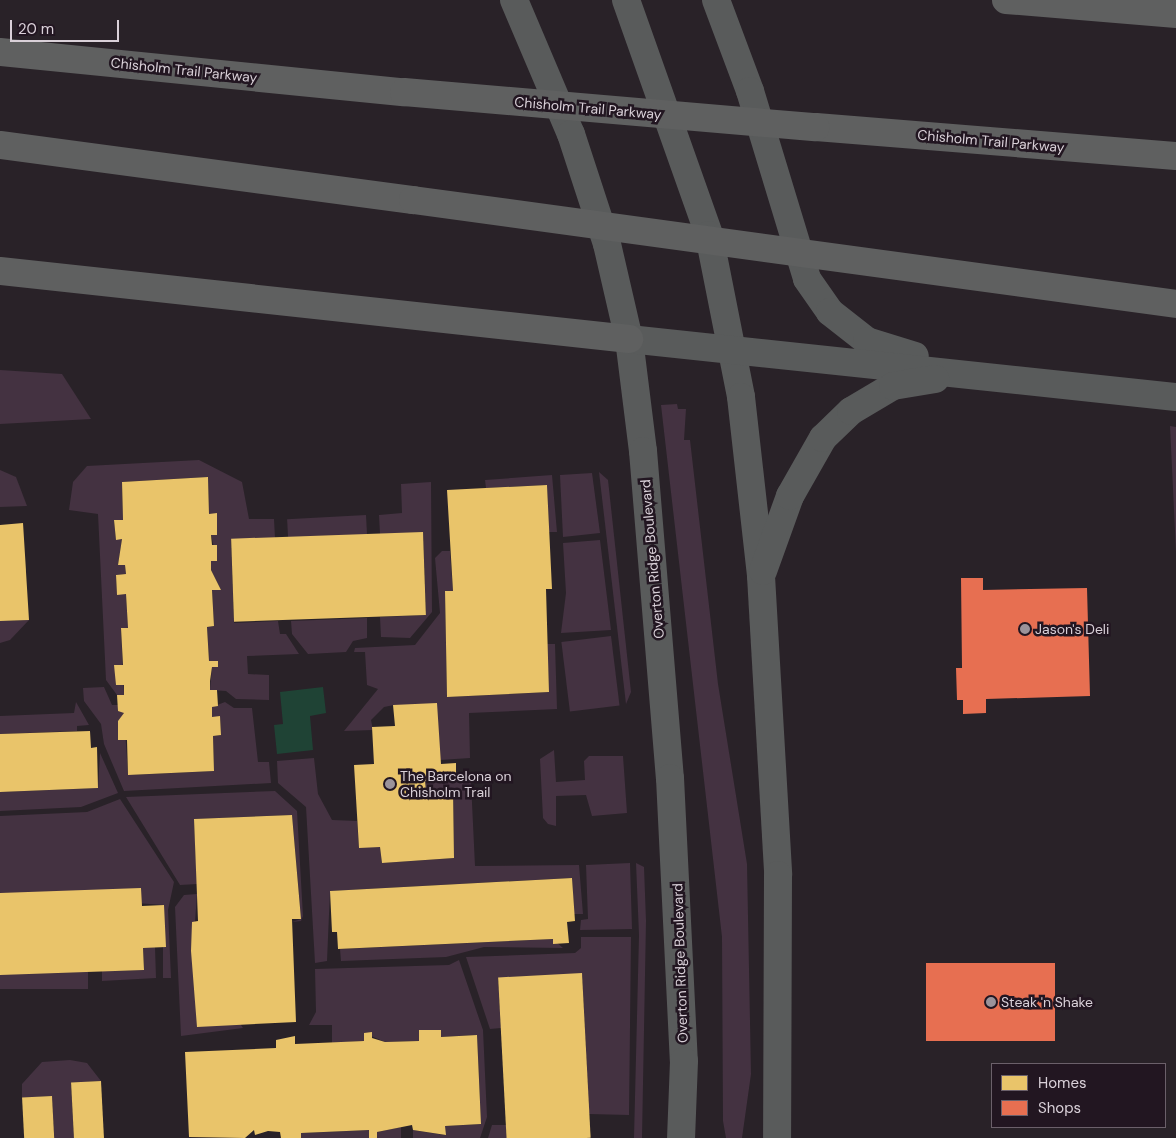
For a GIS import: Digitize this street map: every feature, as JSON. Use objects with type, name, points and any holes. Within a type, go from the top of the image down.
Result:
[{"type":"highway","points":[[1006,0],[1176,14]]},
{"type":"highway","name":"Chisholm Trail Parkway","points":[[0,52],[404,92],[1176,156]]},
{"type":"highway","points":[[0,145],[1176,304]]},
{"type":"highway","points":[[0,271],[629,339]]},
{"type":"street","name":"Overton Ridge Boulevard","points":[[514,0],[571,134],[607,244],[629,339],[643,451],[671,787],[684,1061],[681,1138]]},
{"type":"street","points":[[626,0],[709,235],[733,348],[761,576],[778,875],[777,1138]]},
{"type":"street","points":[[716,0],[750,91],[807,279],[830,312],[868,341],[968,374]]},
{"type":"street","points":[[629,339],[733,348],[1176,397]]},
{"type":"street","points":[[761,576],[790,496],[815,448],[851,410],[893,386],[968,374]]},
{"type":"shaded area","points":[[0,370],[62,374],[91,419],[0,424]]},
{"type":"shaded area","points":[[677,404],[678,409],[686,409],[684,440],[690,440],[718,684],[747,864],[751,1074],[742,1138],[726,1138],[723,1121],[722,937],[661,405]]},
{"type":"shaded area","points":[[1170,426],[1176,427],[1176,552]]},
{"type":"shaded area","points":[[199,460],[242,482],[249,519],[274,519],[275,538],[231,540],[234,623],[278,621],[280,634],[286,634],[299,654],[247,656],[248,674],[269,675],[269,700],[236,699],[226,691],[210,690],[212,667],[218,667],[218,661],[209,661],[207,627],[214,626],[212,590],[221,590],[211,570],[211,561],[217,560],[211,535],[217,535],[217,514],[209,514],[208,477],[122,482],[123,520],[114,521],[116,539],[122,539],[118,565],[125,565],[126,574],[116,575],[117,594],[126,594],[128,628],[121,628],[124,695],[117,695],[106,680],[98,514],[69,510],[73,482],[87,466]]},
{"type":"shaded area","points":[[0,470],[16,477],[27,506],[0,507]]},
{"type":"shaded area","points":[[599,472],[608,480],[631,692],[626,704]]},
{"type":"shaded area","points":[[592,473],[600,533],[563,537],[560,475]]},
{"type":"shaded area","points":[[552,475],[557,532],[549,532],[547,485],[486,488],[485,480]]},
{"type":"shaded area","points":[[431,482],[432,612],[410,638],[381,637],[380,617],[426,615],[423,533],[380,534],[379,515],[402,513],[401,484]]},
{"type":"shaded area","points":[[366,515],[367,535],[288,539],[287,519]]},
{"type":"shaded area","points":[[600,540],[611,630],[561,633],[566,593],[563,543]]},
{"type":"shaded area","points":[[442,551],[450,551],[453,591],[445,591],[447,697],[549,692],[547,644],[555,644],[557,709],[469,713],[470,758],[440,760],[394,705],[384,707],[371,720],[373,730],[344,731],[378,689],[367,685],[365,652],[354,652],[355,648],[415,645],[440,613],[435,558]]},
{"type":"shaded area","points":[[367,618],[367,638],[353,641],[346,652],[308,654],[292,634],[291,621]]},
{"type":"shaded area","points":[[29,620],[10,640],[0,643],[0,621]]},
{"type":"shaded area","points":[[611,636],[620,705],[570,712],[561,642]]},
{"type":"shaded area","points":[[104,687],[112,705],[118,705],[124,713],[128,775],[214,771],[213,736],[221,735],[220,717],[212,717],[212,707],[225,702],[234,708],[252,708],[258,762],[269,762],[271,783],[124,791],[104,744],[101,724],[84,701],[83,688]]},
{"type":"shaded area","points":[[323,687],[326,713],[310,716],[313,750],[277,754],[274,725],[283,724],[280,692]]},
{"type":"shaded area","points":[[76,702],[89,725],[77,726],[77,731],[0,734],[0,716],[74,713]]},
{"type":"shaded area","points":[[554,750],[556,782],[585,780],[584,761],[589,756],[623,756],[627,813],[592,816],[586,795],[556,796],[556,826],[548,824],[543,818],[540,759]]},
{"type":"shaded area","points":[[100,753],[118,793],[81,807],[0,811],[0,792],[98,788]]},
{"type":"shaded area","points":[[314,758],[318,794],[332,820],[357,821],[359,847],[380,847],[382,863],[454,858],[453,789],[426,790],[425,781],[471,782],[475,866],[579,865],[583,914],[574,914],[572,878],[330,891],[327,961],[315,963],[306,807],[278,783],[277,761]]},
{"type":"shaded area","points":[[275,791],[297,811],[303,916],[301,921],[292,922],[301,919],[292,815],[194,819],[197,884],[180,885],[126,797]]},
{"type":"shaded area","points":[[120,799],[174,882],[168,910],[171,978],[163,978],[163,905],[0,893],[0,816],[87,812]]},
{"type":"shaded area","points":[[630,863],[632,929],[580,930],[581,920],[588,919],[586,865]]},
{"type":"shaded area","points":[[636,863],[644,867],[646,921],[642,1138],[634,1138],[639,935]]},
{"type":"shaded area","points":[[197,894],[193,951],[243,1028],[181,1036],[175,907],[184,895]]},
{"type":"shaded area","points":[[581,937],[631,937],[629,1115],[589,1114],[582,974],[498,978],[501,1028],[490,1029],[466,957],[575,953],[581,948]]},
{"type":"shaded area","points":[[553,939],[563,948],[484,947],[446,957],[341,961],[340,949]]},
{"type":"shaded area","points":[[155,947],[156,978],[102,981],[102,971],[144,970],[143,948]]},
{"type":"shaded area","points":[[459,960],[483,1030],[487,1117],[480,1138],[413,1138],[413,1130],[445,1135],[445,1126],[481,1124],[477,1035],[441,1037],[440,1030],[419,1030],[419,1041],[385,1042],[364,1033],[364,1041],[332,1043],[332,1025],[309,1025],[316,1012],[315,969],[449,965]]},
{"type":"shaded area","points":[[0,972],[88,972],[88,989],[0,989]]},
{"type":"shaded area","points":[[70,1060],[87,1063],[101,1081],[71,1083],[74,1138],[54,1138],[52,1096],[22,1098],[22,1084],[42,1062]]},
{"type":"shaded area","points":[[492,1125],[506,1125],[507,1138],[488,1138]]},
{"type":"shaded area","points":[[401,1127],[401,1138],[377,1138],[377,1132]]},
{"type":"shaded area","points":[[369,1130],[369,1138],[301,1138],[301,1133]]},
{"type":"building: Homes","points":[[208,477],[209,514],[217,513],[217,535],[211,535],[212,545],[217,545],[217,561],[211,561],[211,570],[221,590],[212,590],[214,626],[207,627],[209,661],[218,661],[218,667],[212,667],[210,681],[210,690],[217,690],[218,706],[212,707],[212,717],[220,716],[221,735],[213,736],[214,771],[128,775],[127,740],[118,740],[118,721],[124,713],[118,711],[117,695],[124,695],[124,685],[116,685],[114,665],[123,665],[121,628],[128,628],[126,594],[117,595],[116,575],[126,574],[125,565],[118,565],[122,539],[116,540],[114,520],[123,520],[122,482]]},
{"type":"building: Homes","points":[[547,485],[552,589],[546,589],[549,692],[447,697],[445,591],[453,591],[447,490]]},
{"type":"building: Homes","points":[[23,523],[29,620],[0,621],[0,525]]},
{"type":"building: Homes","points":[[423,532],[426,615],[234,622],[231,539]]},
{"type":"building: Homes","name":"The Barcelona on Chisholm Trail","points":[[437,703],[441,764],[456,763],[456,778],[425,781],[426,790],[453,788],[454,858],[382,863],[380,847],[359,848],[354,765],[374,764],[372,727],[395,726],[393,705]]},
{"type":"building: Homes","points":[[90,731],[91,748],[97,747],[98,788],[0,792],[0,734]]},
{"type":"building: Homes","points":[[292,815],[301,919],[292,919],[296,1022],[197,1027],[191,951],[192,922],[198,921],[194,819]]},
{"type":"building: Homes","points":[[572,878],[575,921],[567,922],[569,943],[553,944],[553,939],[338,949],[337,932],[332,932],[330,891]]},
{"type":"building: Homes","points":[[141,888],[142,906],[164,905],[166,947],[143,948],[144,970],[0,975],[0,893]]},
{"type":"building: Homes","points":[[582,973],[591,1138],[507,1138],[498,977]]},
{"type":"building: Homes","points":[[419,1030],[441,1030],[441,1037],[477,1035],[481,1124],[445,1126],[446,1135],[413,1130],[412,1125],[377,1132],[377,1138],[369,1138],[369,1130],[301,1133],[301,1138],[281,1138],[280,1132],[268,1131],[255,1135],[254,1130],[245,1138],[189,1137],[185,1052],[276,1048],[276,1040],[295,1036],[295,1044],[364,1041],[364,1033],[372,1032],[372,1038],[385,1042],[419,1041]]},
{"type":"building: Homes","points":[[101,1081],[104,1138],[74,1138],[71,1083]]},
{"type":"building: Homes","points":[[52,1096],[54,1138],[24,1138],[22,1098]]},
{"type":"building: Shops","name":"Jason's Deli","points":[[961,578],[983,578],[983,590],[1087,588],[1090,696],[986,699],[986,713],[963,714],[963,700],[957,700],[956,668],[962,668]]},
{"type":"building: Shops","name":"Steak 'n Shake","points":[[926,963],[1055,963],[1055,1041],[926,1041]]},
{"type":"place","name":"Jason's Deli","points":[[1025,629]]},
{"type":"place","name":"The Barcelona on Chisholm Trail","points":[[390,784]]},
{"type":"place","name":"Steak 'n Shake","points":[[991,1002]]}]
